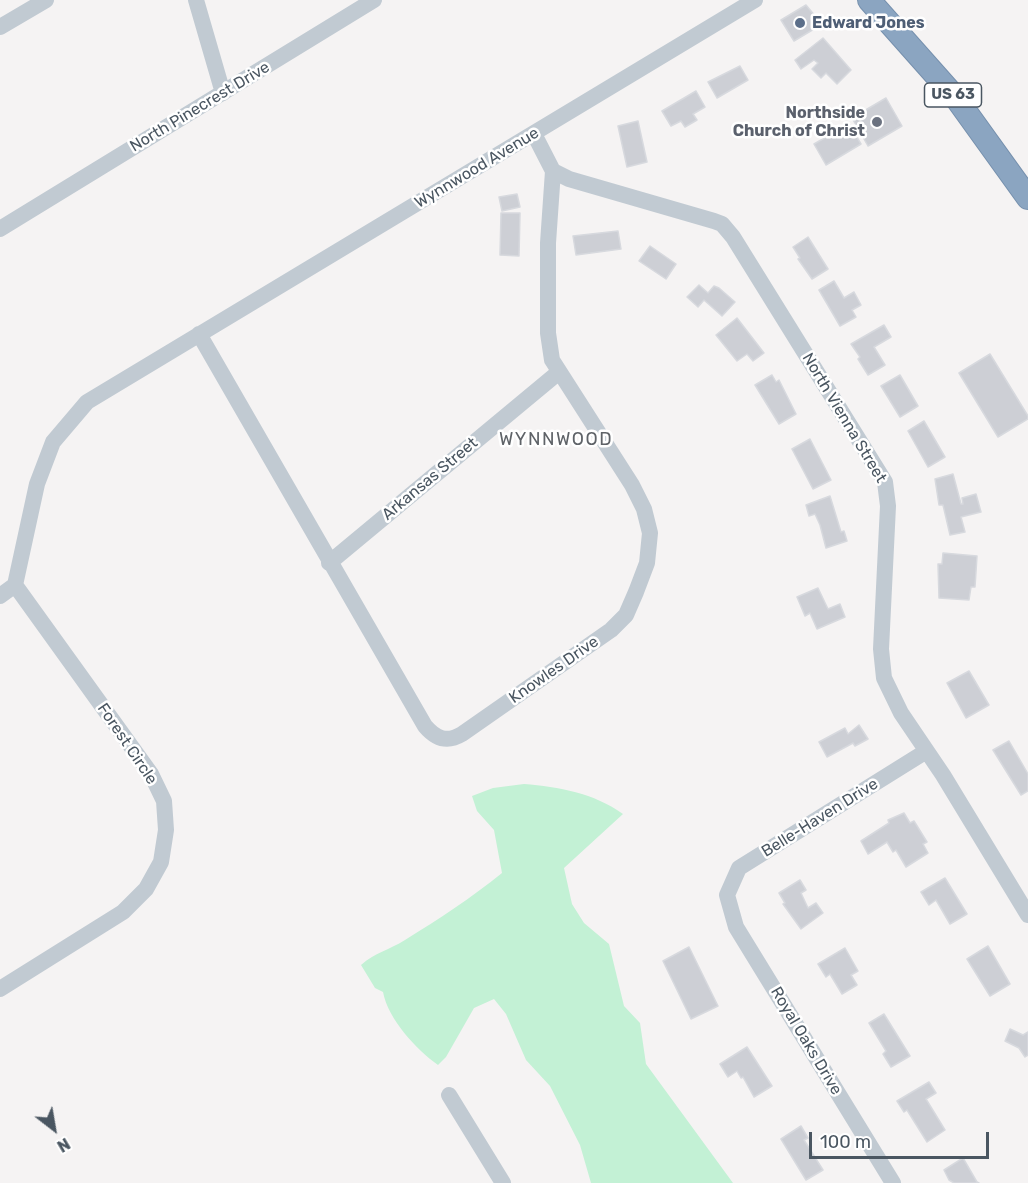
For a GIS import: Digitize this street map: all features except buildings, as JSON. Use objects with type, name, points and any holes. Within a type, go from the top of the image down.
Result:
[{"type":"highway","name":"US 63","points":[[869,0],[956,98],[1028,198]]},
{"type":"street","points":[[0,27],[46,0]]},
{"type":"street","points":[[196,0],[223,93]]},
{"type":"street","name":"North Pinecrest Drive","points":[[0,229],[374,0]]},
{"type":"street","name":"Wynnwood Avenue","points":[[199,334],[755,0]]},
{"type":"street","points":[[534,134],[553,171]]},
{"type":"street","name":"Knowles Drive","points":[[199,334],[425,726],[433,735],[451,740],[611,630],[626,615],[647,563],[650,533],[644,509],[632,485],[552,360],[548,333],[548,243],[553,171]]},
{"type":"street","name":"North Vienna Street","points":[[553,171],[569,179],[714,221],[722,224],[734,237],[885,482],[888,506],[881,668],[894,700],[925,752],[943,775],[1028,915]]},
{"type":"street","points":[[0,596],[15,585],[37,484],[53,442],[87,402],[199,334]]},
{"type":"street","name":"Arkansas Street","points":[[329,563],[559,372]]},
{"type":"street","name":"Forest Circle","points":[[0,989],[123,912],[146,889],[161,862],[166,830],[164,801],[151,774],[15,585]]},
{"type":"street","name":"Belle-Haven Drive","points":[[727,895],[739,868],[925,752]]},
{"type":"street","name":"Royal Oaks Drive","points":[[727,895],[736,927],[893,1183]]},
{"type":"street","points":[[449,1095],[503,1183]]},
{"type":"green space","points":[[524,784],[576,792],[600,801],[623,814],[564,868],[572,904],[584,923],[609,944],[624,1006],[640,1023],[646,1064],[733,1183],[591,1183],[580,1145],[550,1086],[526,1060],[506,1014],[494,999],[474,1008],[446,1057],[438,1065],[404,1033],[391,1013],[383,992],[375,988],[361,965],[442,916],[502,873],[494,830],[477,811],[472,796],[493,788]]},
{"type":"place","name":"Edward Jones","points":[[800,23]]},
{"type":"place","name":"Northside Church of Christ","points":[[877,122]]},
{"type":"district","name":"WYNNWOOD","points":[[556,440]]}]
